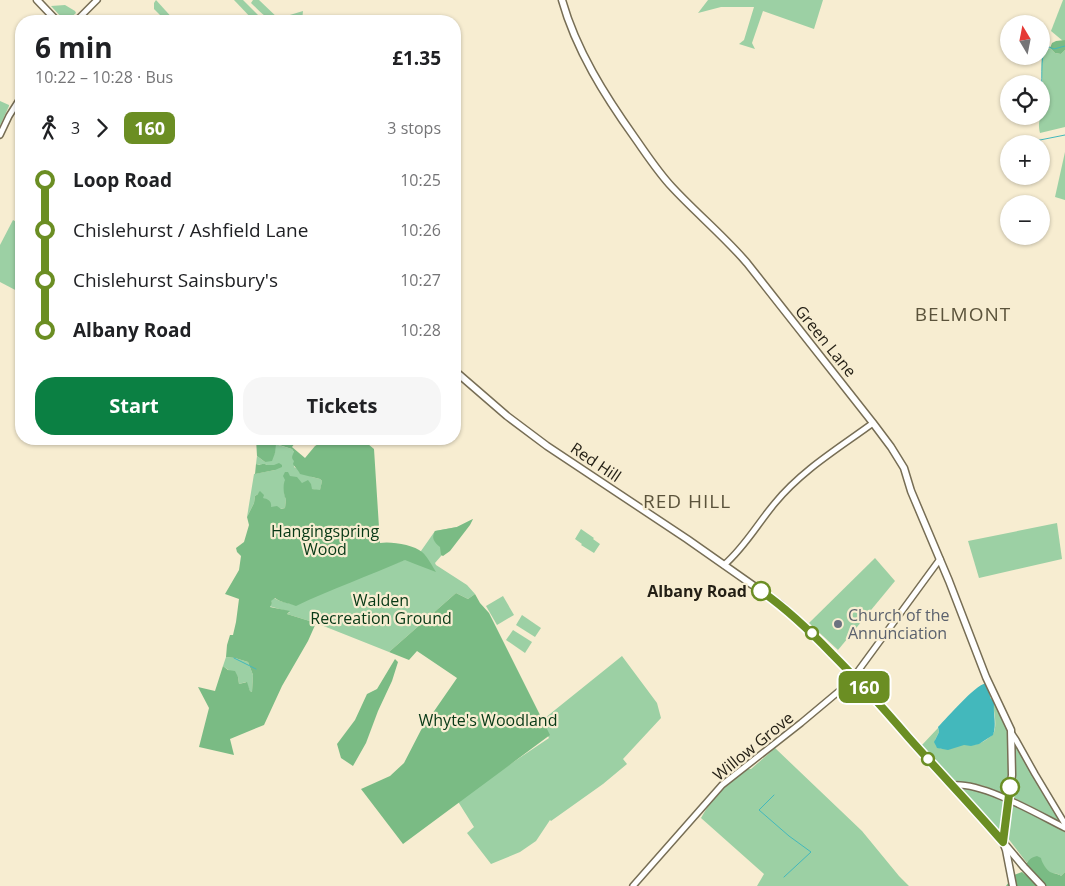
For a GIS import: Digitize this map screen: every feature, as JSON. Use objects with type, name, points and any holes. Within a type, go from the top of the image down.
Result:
[{"type":"main road","points":[[37,0],[51,15]]},
{"type":"main road","name":"Green Lane","points":[[562,0],[566,15],[578,42],[602,88],[617,113],[660,173],[699,215],[737,251],[873,423],[904,468],[986,677],[1012,734]]},
{"type":"main road","name":"Red Hill","points":[[461,377],[507,416],[547,446],[781,605],[810,631],[854,676],[1042,886]]},
{"type":"main road","points":[[1012,734],[1012,774],[1003,842],[1013,886]]},
{"type":"street","points":[[82,15],[97,0]]},
{"type":"street","points":[[0,135],[15,106]]},
{"type":"street","points":[[724,565],[735,556],[775,502],[796,481],[873,423]]},
{"type":"street","name":"Willow Grove","points":[[633,886],[722,786],[801,724],[850,682],[940,558]]},
{"type":"street","points":[[1012,734],[1065,824]]},
{"type":"street","points":[[952,786],[959,785],[984,790],[1022,806],[1065,828]]},
{"type":"green space","points":[[156,0],[170,15],[160,15],[154,9]]},
{"type":"green space","points":[[234,0],[243,0],[258,15],[248,15]]},
{"type":"green space","points":[[253,0],[259,0],[275,15],[264,15],[251,3]]},
{"type":"green space","points":[[708,0],[823,0],[814,29],[763,11],[752,43],[755,49],[739,44],[744,40],[754,7],[721,7],[698,13]]},
{"type":"green space","points":[[1063,0],[1065,0],[1065,40],[1063,41],[1051,31]]},
{"type":"green space","points":[[65,5],[76,13],[74,15],[59,15],[51,6]]},
{"type":"green space","points":[[303,11],[303,15],[290,15]]},
{"type":"green space","points":[[1065,40],[1065,50],[1061,54],[1055,53],[1050,48],[1052,43]]},
{"type":"green space","points":[[1050,48],[1055,53],[1061,54],[1065,50],[1065,127],[1040,133],[1039,125],[1050,125],[1050,75],[1042,75],[1041,65],[1050,65]]},
{"type":"green space","points":[[0,101],[9,106],[0,126]]},
{"type":"green space","points":[[1065,152],[1065,200],[1055,197]]},
{"type":"green space","points":[[13,220],[15,221],[15,290],[0,282],[0,245]]},
{"type":"green space","name":"Hangingspring Wood","points":[[256,445],[276,445],[272,461],[265,462],[257,456]]},
{"type":"green space","points":[[275,445],[292,449],[294,452],[294,467],[312,477],[320,479],[322,481],[320,491],[302,483],[285,480],[285,508],[273,508],[258,494],[255,496],[254,503],[247,517],[254,474],[275,470],[274,465],[256,464],[257,456],[265,462],[275,453]]},
{"type":"green space","name":"Hangingspring Wood","points":[[279,445],[294,445],[292,447],[305,458],[317,445],[369,445],[374,449],[380,543],[402,544],[414,547],[426,556],[436,572],[405,560],[296,606],[275,598],[271,601],[270,607],[290,611],[287,614],[316,623],[308,641],[282,686],[264,725],[230,739],[234,755],[199,747],[209,708],[198,687],[215,691],[223,666],[228,670],[235,671],[239,684],[247,682],[252,692],[253,675],[248,662],[226,657],[227,645],[230,635],[233,635],[236,622],[239,599],[225,594],[239,570],[241,556],[236,548],[244,542],[249,525],[247,517],[254,503],[255,496],[260,491],[264,495],[263,498],[270,502],[271,507],[285,508],[285,480],[283,476],[285,472],[288,472],[290,476],[297,477],[302,483],[308,480],[312,489],[320,490],[322,481],[320,479],[300,474],[293,464],[292,457],[294,452],[292,449]]},
{"type":"green space","points":[[279,463],[282,467],[255,474],[256,464],[274,465]]},
{"type":"green space","name":"Walden Recreation Ground","points":[[473,519],[435,563],[467,585],[475,594],[468,599],[456,593],[389,652],[316,623],[287,614],[290,612],[269,606],[272,603],[270,601],[274,598],[296,605],[327,590],[404,560],[421,551],[435,531],[457,527]]},
{"type":"green space","points":[[473,519],[450,551],[443,556],[441,555],[440,547],[433,538],[435,531],[457,527]]},
{"type":"green space","points":[[1057,523],[1062,559],[979,578],[968,541]]},
{"type":"green space","points":[[581,529],[600,544],[594,553],[575,539]]},
{"type":"green space","points":[[875,558],[895,581],[838,650],[809,623]]},
{"type":"green space","name":"Whyte's Woodland","points":[[456,593],[468,599],[475,594],[489,613],[550,735],[403,844],[361,789],[390,776],[404,763],[421,730],[457,678],[417,651],[409,660],[389,652]]},
{"type":"green space","points":[[503,596],[514,615],[497,625],[486,606]]},
{"type":"green space","points":[[522,615],[541,628],[535,637],[516,625]]},
{"type":"green space","points":[[513,630],[532,642],[525,653],[506,640]]},
{"type":"green space","points":[[622,656],[657,703],[661,718],[623,759],[627,764],[603,784],[550,820],[536,841],[520,852],[491,864],[467,833],[474,827],[457,800],[549,738],[540,722]]},
{"type":"green space","points":[[226,657],[248,662],[253,675],[252,692],[246,682],[239,684],[238,677],[223,666]]},
{"type":"green space","points":[[395,659],[398,662],[392,681],[366,743],[353,766],[341,758],[337,744],[355,720],[367,694],[377,689]]},
{"type":"green space","points":[[995,704],[1008,729],[1009,776],[1007,795],[984,786],[952,780],[921,746],[938,728],[939,732],[935,740],[936,746],[942,749],[961,745],[975,745],[983,742],[992,735],[995,728],[993,707]]},
{"type":"green space","points":[[1015,742],[1061,822],[1012,797]]},
{"type":"green space","points":[[775,748],[862,831],[909,886],[757,886],[764,874],[701,818],[710,803],[727,785],[747,769],[751,769]]},
{"type":"green space","points":[[961,788],[984,792],[1006,801],[1001,833]]},
{"type":"green space","points":[[1011,805],[1031,812],[1065,832],[1065,872],[1061,876],[1050,873],[1042,864],[1028,861],[1027,863],[1007,837]]},
{"type":"green space","points":[[1037,856],[1041,858],[1044,866],[1050,872],[1061,876],[1065,872],[1065,886],[1044,886],[1025,867],[1030,860]]},
{"type":"green space","points":[[1022,872],[1039,886],[1006,886],[1014,875]]},
{"type":"water","points":[[986,683],[991,699],[996,703],[994,704],[995,727],[993,735],[979,744],[971,746],[964,745],[948,750],[937,748],[934,742],[939,732],[938,727],[968,696]]},
{"type":"waterway","points":[[1042,75],[1044,49],[1065,46]]},
{"type":"waterway","points":[[1050,138],[1065,135]]},
{"type":"waterway","points":[[234,658],[256,669]]},
{"type":"waterway","points":[[774,795],[759,810],[811,852],[784,877]]},
{"type":"bus line","name":"160","points":[[761,591],[781,605],[854,676],[1003,842],[1010,787]]},
{"type":"place","name":"Albany Road","points":[[761,591]]},
{"type":"place","name":"Church of the Annunciation","points":[[838,624]]},
{"type":"district","name":"BELMONT","points":[[963,314]]},
{"type":"district","name":"RED HILL","points":[[687,501]]}]
